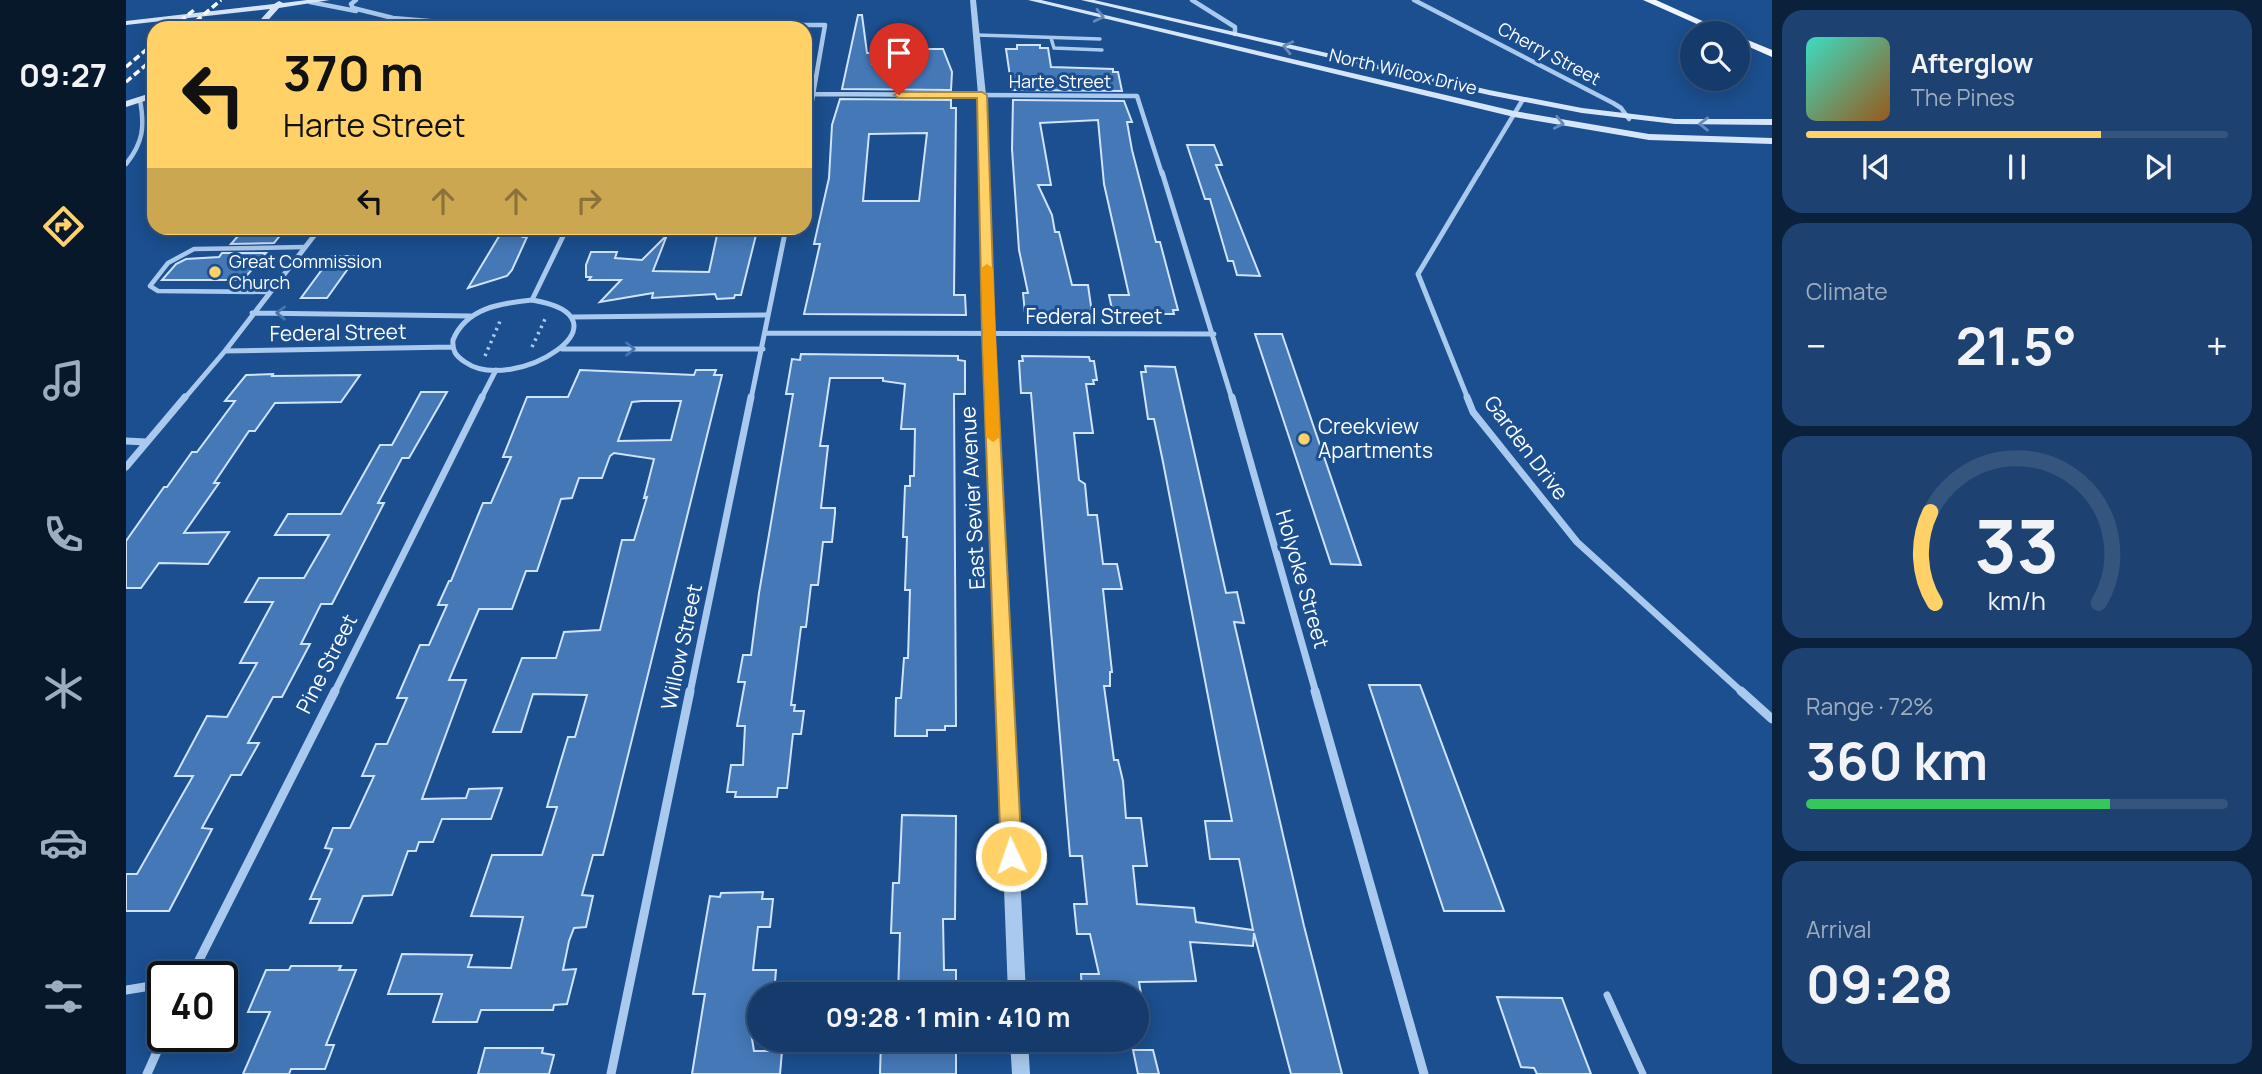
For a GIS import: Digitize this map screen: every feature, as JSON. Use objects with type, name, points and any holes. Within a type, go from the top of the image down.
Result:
[{"type":"main road","points":[[126,15],[243,0]]},
{"type":"main road","points":[[263,21],[283,0]]},
{"type":"main road","points":[[126,23],[326,0]]},
{"type":"main road","name":"North Wilcox Drive","points":[[1032,0],[1514,114],[1634,135],[1676,139],[1772,141]]},
{"type":"main road","name":"North Wilcox Drive","points":[[1085,0],[1522,101],[1629,119],[1678,124],[1772,122]]},
{"type":"main road","points":[[1648,0],[1696,21]]},
{"type":"main road","points":[[1222,45],[1235,34]]},
{"type":"main road","points":[[1750,44],[1772,54]]},
{"type":"main road","points":[[126,105],[147,98]]},
{"type":"main road","points":[[1629,119],[1634,135]]},
{"type":"street","points":[[356,0],[351,6],[364,12]]},
{"type":"street","name":"East Sevier Avenue","points":[[973,0],[982,95],[988,333],[1016,982]]},
{"type":"street","points":[[1192,0],[1235,27],[1235,34]]},
{"type":"street","name":"Cherry Street","points":[[1414,0],[1613,103],[1621,108],[1629,119]]},
{"type":"street","points":[[310,2],[414,21]]},
{"type":"street","points":[[812,25],[825,25],[812,108]]},
{"type":"street","name":"Harte Street","points":[[815,94],[1137,96]]},
{"type":"street","name":"Holyoke Street","points":[[1137,96],[1214,334],[1424,1074]]},
{"type":"street","points":[[126,164],[143,142],[145,128],[140,100]]},
{"type":"street","name":"Garden Drive","points":[[1522,101],[1419,274],[1473,412],[1577,542],[1772,719]]},
{"type":"street","points":[[126,467],[225,351],[314,235]]},
{"type":"street","points":[[532,300],[564,235]]},
{"type":"street","name":"Willow Street","points":[[611,1074],[784,235]]},
{"type":"street","name":"Federal Street","points":[[252,313],[472,316],[509,302],[532,300],[553,303],[564,308],[573,317]]},
{"type":"street","points":[[472,316],[454,336],[452,347],[456,356],[479,368],[496,370],[523,366],[549,357],[562,349],[571,338],[575,327],[573,317],[767,315]]},
{"type":"street","name":"Federal Street","points":[[765,333],[1214,334]]},
{"type":"street","name":"Federal Street","points":[[225,351],[452,347]]},
{"type":"street","points":[[562,349],[763,349]]},
{"type":"street","name":"Pine Street","points":[[199,961],[496,370]]},
{"type":"street","points":[[126,441],[146,442]]},
{"type":"street","points":[[126,990],[147,987]]},
{"type":"street","points":[[147,1074],[157,1052]]},
{"type":"street","points":[[1020,1052],[1021,1074]]},
{"type":"lane","points":[[976,35],[1100,39]]},
{"type":"lane","points":[[1051,38],[1054,48],[1102,50]]},
{"type":"lane","points":[[270,292],[158,291],[150,286],[153,279],[172,261],[194,249],[305,247]]},
{"type":"lane","points":[[1607,995],[1643,1074]]},
{"type":"path","points":[[479,368],[509,302]]},
{"type":"path","points":[[523,366],[553,303]]},
{"type":"building","points":[[858,15],[862,15],[867,53],[871,53],[872,64],[916,62],[917,49],[943,49],[952,72],[951,90],[842,89]]},
{"type":"building","points":[[1017,45],[1040,45],[1040,48],[1048,48],[1051,67],[1113,69],[1113,72],[1118,72],[1122,91],[1012,90],[1006,49],[1017,49]]},
{"type":"building","points":[[840,99],[951,100],[951,108],[956,108],[954,295],[965,295],[966,315],[804,314],[820,244],[814,244],[829,178],[832,125]],"holes":[[[927,133],[919,201],[863,201],[869,134]]]},
{"type":"building","points":[[1013,100],[1124,101],[1132,122],[1127,122],[1132,150],[1156,242],[1160,242],[1178,310],[1173,310],[1174,314],[1113,314],[1109,295],[1129,295],[1104,184],[1098,120],[1040,123],[1051,185],[1038,185],[1052,215],[1055,232],[1059,232],[1072,285],[1088,285],[1092,313],[1025,313],[1023,293],[1028,293],[1019,250],[1012,149]]},
{"type":"building","points":[[1187,145],[1214,145],[1222,165],[1216,165],[1260,276],[1237,275],[1233,261],[1228,261],[1210,199],[1205,199]]},
{"type":"building","points":[[239,235],[280,235],[274,243],[231,244]]},
{"type":"building","points":[[500,235],[527,237],[507,276],[468,288]]},
{"type":"building","points":[[667,235],[653,271],[709,272],[717,235],[756,235],[741,295],[735,295],[734,298],[717,299],[715,294],[652,298],[653,293],[600,302],[621,280],[589,280],[591,277],[586,277],[586,265],[591,252],[617,252],[615,258],[642,260]]},
{"type":"building","name":"Great Commission Church","points":[[222,253],[266,253],[243,280],[162,280],[176,264],[186,259],[219,257]]},
{"type":"building","points":[[332,256],[357,256],[327,298],[301,298]]},
{"type":"building","name":"Creekview Apartments","points":[[1255,334],[1282,334],[1361,565],[1331,564]]},
{"type":"building","points":[[801,354],[958,356],[958,360],[965,361],[965,394],[954,394],[956,726],[945,726],[945,730],[927,730],[927,736],[895,736],[896,698],[901,698],[904,658],[908,658],[910,590],[905,590],[905,486],[910,486],[910,476],[914,476],[915,429],[901,429],[905,384],[883,381],[883,378],[830,378],[820,446],[828,446],[821,508],[835,508],[835,513],[832,542],[823,542],[818,585],[811,585],[806,627],[801,627],[791,705],[795,705],[794,711],[804,711],[801,734],[793,734],[787,788],[778,788],[777,797],[735,797],[736,792],[727,792],[731,765],[743,765],[745,726],[737,726],[745,682],[738,682],[743,655],[751,655],[793,394],[786,394],[792,359],[800,360]]},
{"type":"building","points":[[1022,356],[1089,357],[1090,361],[1094,361],[1097,380],[1093,380],[1094,384],[1086,384],[1093,433],[1074,433],[1079,480],[1085,484],[1088,515],[1097,515],[1103,564],[1117,564],[1122,589],[1103,589],[1112,672],[1110,686],[1104,686],[1114,760],[1118,760],[1123,781],[1126,818],[1141,818],[1147,866],[1133,866],[1137,904],[1194,908],[1196,922],[1253,930],[1239,859],[1210,859],[1205,821],[1232,821],[1163,462],[1154,419],[1148,419],[1141,372],[1146,372],[1145,366],[1175,367],[1226,593],[1237,592],[1244,623],[1234,622],[1304,926],[1342,1074],[1291,1074],[1254,933],[1253,946],[1190,942],[1196,981],[1081,982],[1081,974],[1099,974],[1090,934],[1077,934],[1074,904],[1087,904],[1082,856],[1070,856],[1031,393],[1021,393],[1019,361],[1023,361]]},
{"type":"building","points":[[580,370],[694,375],[696,370],[716,370],[714,375],[722,375],[603,855],[593,855],[582,895],[593,896],[586,927],[574,928],[569,941],[563,970],[576,969],[567,1004],[554,1005],[553,1010],[481,1010],[477,1022],[433,1022],[442,994],[388,994],[402,954],[472,955],[468,967],[511,968],[523,917],[471,916],[492,855],[542,855],[557,807],[547,807],[568,737],[575,737],[587,695],[533,694],[521,732],[493,732],[522,658],[556,658],[564,632],[600,630],[622,540],[634,540],[647,497],[644,498],[654,459],[614,453],[610,456],[602,478],[579,478],[572,498],[561,499],[537,571],[526,571],[512,609],[479,609],[449,680],[466,680],[422,799],[466,798],[469,789],[502,788],[491,819],[442,819],[433,842],[419,842],[416,851],[408,851],[392,895],[363,896],[352,923],[310,923],[320,899],[310,899],[332,849],[325,848],[333,828],[350,828],[374,776],[362,776],[376,744],[387,744],[407,698],[397,698],[420,645],[429,645],[447,605],[438,605],[451,581],[483,503],[491,503],[511,457],[503,457],[527,397],[568,397]],"holes":[[[681,401],[671,440],[618,441],[632,402]]]},
{"type":"building","points":[[273,374],[272,376],[360,375],[341,402],[275,403],[255,431],[249,431],[214,483],[219,483],[184,533],[229,532],[208,564],[159,563],[141,588],[126,588],[126,541],[164,487],[167,487],[192,452],[197,452],[235,401],[225,401],[246,375]]},
{"type":"building","points":[[421,392],[447,392],[409,458],[402,458],[378,503],[384,503],[332,604],[321,604],[301,644],[310,644],[282,697],[273,697],[248,743],[259,743],[241,775],[231,775],[202,828],[212,829],[169,911],[126,911],[126,874],[137,874],[193,776],[175,776],[207,716],[227,717],[257,663],[240,663],[273,602],[245,602],[259,578],[304,578],[329,535],[275,535],[288,514],[341,514],[380,445],[392,445]]},
{"type":"building","points":[[1369,685],[1420,685],[1504,911],[1444,911]]},
{"type":"building","points":[[902,815],[956,816],[955,919],[943,919],[944,970],[956,970],[956,982],[898,982],[900,933],[891,933],[893,883],[899,883]]},
{"type":"building","points":[[763,892],[762,899],[773,899],[770,927],[758,927],[753,970],[776,970],[775,982],[747,982],[747,1052],[782,1052],[780,1074],[692,1074],[705,994],[693,994],[710,896],[720,897],[721,893]]},
{"type":"building","points":[[291,966],[341,966],[339,970],[356,970],[326,1045],[334,1045],[325,1069],[291,1069],[289,1074],[243,1074],[270,1012],[248,1012],[266,970],[289,970]]},
{"type":"building","points":[[1497,997],[1562,998],[1591,1074],[1537,1074],[1534,1068],[1521,1067]]},
{"type":"building","points":[[485,1048],[543,1048],[542,1053],[554,1055],[549,1074],[478,1074]]},
{"type":"building","points":[[1153,1050],[1159,1074],[1138,1074],[1133,1052]]},
{"type":"building","points":[[881,1052],[956,1052],[956,1074],[880,1074]]},
{"type":"railway","points":[[196,21],[221,0]]},
{"type":"railway","points":[[181,21],[194,10]]},
{"type":"railway","points":[[126,67],[147,49]]},
{"type":"railway","points":[[126,82],[147,64]]},
{"type":"slow traffic","points":[[987,268],[993,437]]},
{"type":"place","name":"Great Commission Church","points":[[215,272]]},
{"type":"place","name":"Creekview Apartments","points":[[1304,439]]},
{"type":"route","points":[[899,95],[982,95],[988,333],[1011,856]]}]
